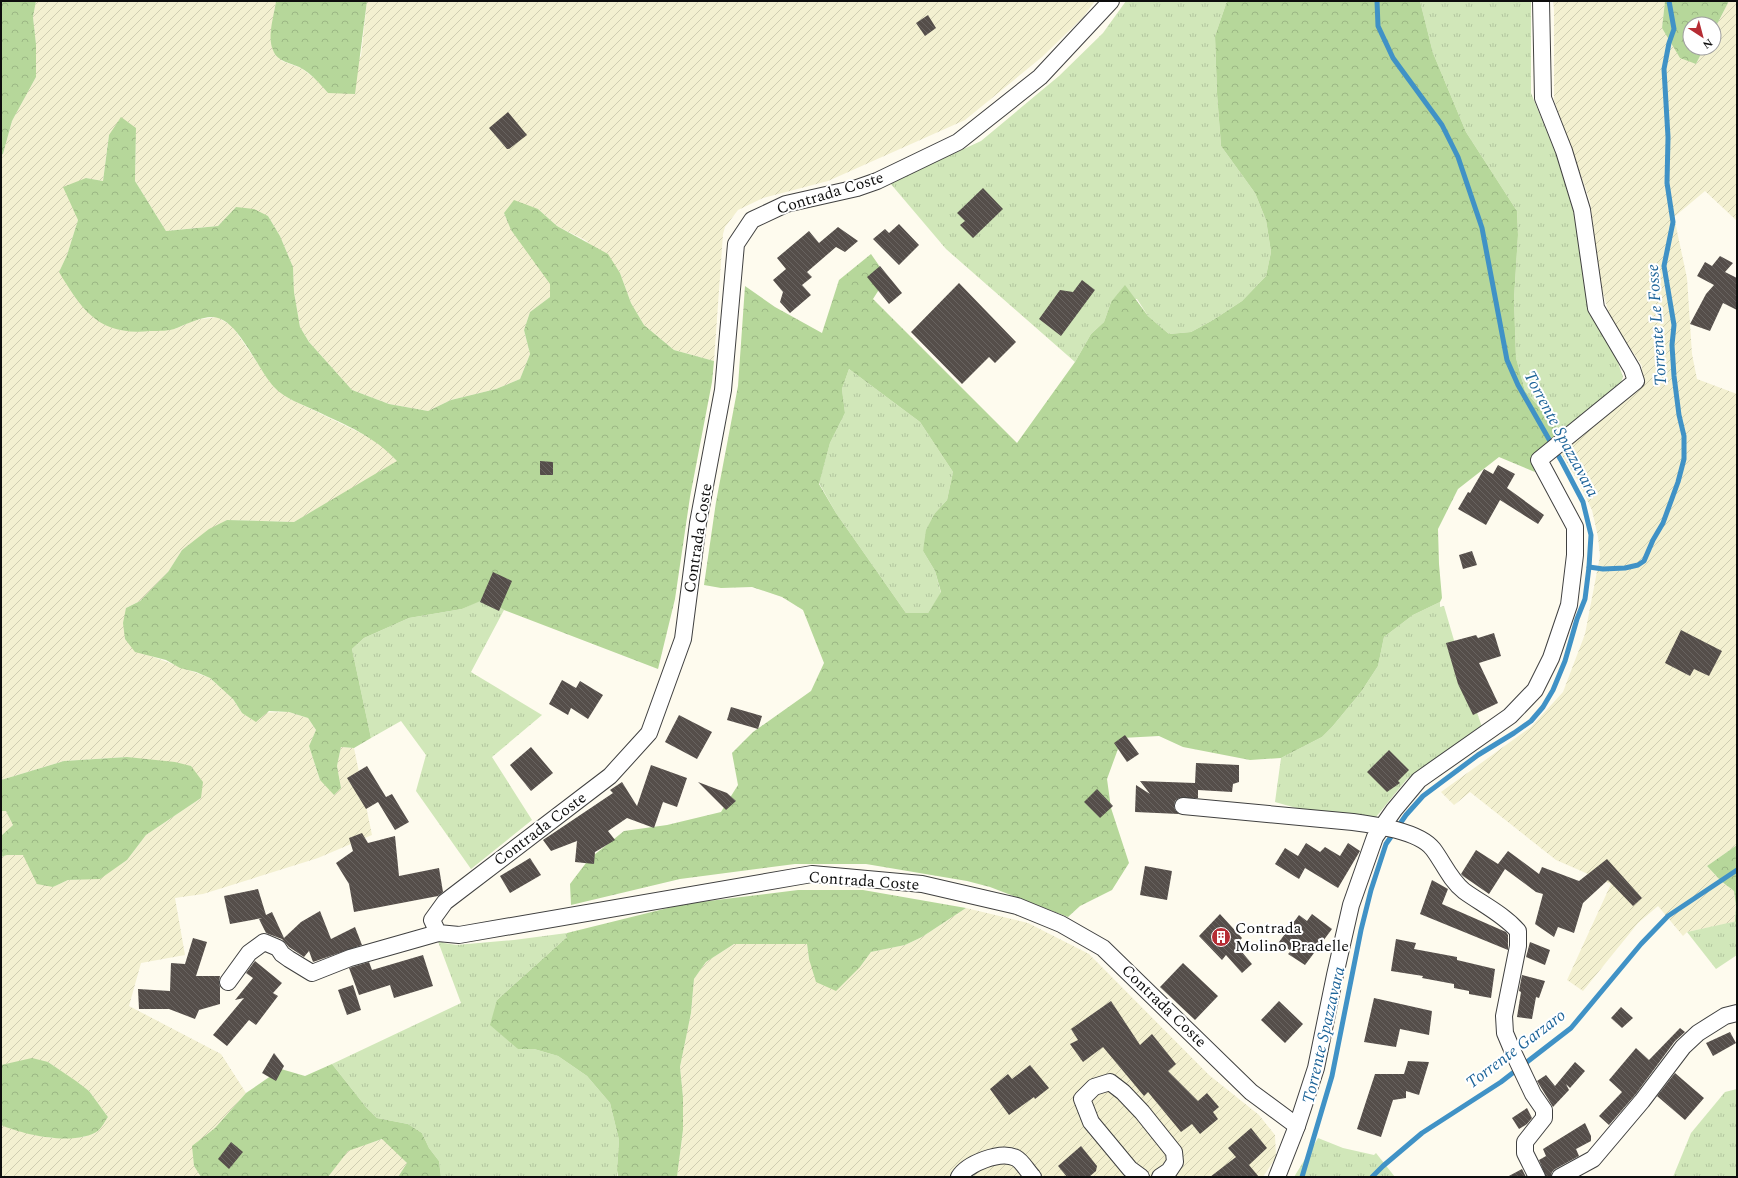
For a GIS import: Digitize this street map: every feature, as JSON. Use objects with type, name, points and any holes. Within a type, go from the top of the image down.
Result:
[{"type":"street","name":"Contrada Coste","points":[[1111,1],[1040,77],[958,142],[857,188],[786,204],[752,220],[736,244],[723,390],[698,523],[683,639],[648,733],[610,776],[445,902],[432,920],[438,933],[459,935],[812,874],[922,884],[1017,906],[1061,924],[1103,948],[1251,1092],[1297,1126]]},
{"type":"street","points":[[1277,1177],[1297,1126],[1316,1068],[1351,905],[1375,837],[1381,826],[1419,780],[1510,716],[1535,690],[1551,658],[1569,605],[1575,555],[1575,528],[1539,460],[1636,381],[1632,369],[1596,308],[1582,210],[1564,151],[1543,98],[1541,1]]},
{"type":"street","points":[[1183,806],[1353,822],[1381,826],[1419,838],[1432,847],[1451,876],[1463,890],[1510,922],[1518,931],[1518,946],[1504,1016],[1505,1033],[1533,1094],[1544,1110],[1544,1118],[1525,1142],[1525,1153],[1537,1177]]},
{"type":"street","points":[[228,982],[249,953],[264,942],[278,948],[288,959],[312,973],[350,958],[438,933]]},
{"type":"street","points":[[1560,1177],[1593,1159],[1642,1100],[1683,1047],[1705,1029],[1725,1016],[1737,1013]]},
{"type":"street","points":[[1131,1174],[1091,1122],[1086,1111],[1082,1099],[1094,1087],[1110,1082],[1123,1092],[1142,1112],[1166,1141],[1174,1152],[1175,1162],[1169,1171],[1160,1177]]},
{"type":"street","points":[[959,1177],[962,1171],[984,1160],[1001,1156],[1016,1158],[1033,1177]]},
{"type":"shaded area","points":[[36,1],[276,1],[271,32],[282,61],[301,68],[317,80],[328,93],[361,56],[367,1],[1095,1],[1084,16],[1042,57],[965,120],[828,181],[763,198],[738,210],[725,227],[723,234],[714,361],[674,350],[644,325],[631,303],[620,273],[585,240],[557,226],[538,209],[504,213],[511,229],[550,283],[550,297],[530,312],[524,330],[530,354],[520,379],[496,389],[451,400],[428,411],[389,404],[352,390],[309,342],[300,327],[294,292],[293,267],[280,236],[268,216],[236,207],[218,226],[166,231],[135,181],[136,128],[109,135],[103,181],[86,178],[78,220],[67,255],[59,272],[175,329],[195,320],[217,317],[232,326],[274,387],[290,399],[371,438],[386,449],[398,462],[294,522],[227,520],[182,550],[168,572],[140,601],[126,608],[151,656],[210,678],[233,699],[242,713],[289,712],[308,718],[316,730],[309,746],[320,780],[341,788],[337,766],[341,747],[354,748],[372,835],[318,858],[203,894],[175,898],[185,955],[141,963],[129,1006],[221,1054],[246,1093],[215,1128],[193,1146],[194,1166],[201,1177],[1,1177],[1,1125],[51,1138],[84,1137],[99,1130],[108,1117],[89,1091],[48,1062],[1,1065],[1,857],[7,855],[24,854],[30,869],[53,887],[68,880],[100,878],[127,860],[146,835],[201,798],[143,760],[127,757],[64,761],[1,780],[1,155],[3,154],[12,121],[36,77],[36,44],[33,17]]},
{"type":"shaded area","points":[[1553,1],[1665,1],[1662,28],[1682,49],[1682,56],[1688,56],[1696,64],[1700,56],[1722,56],[1721,16],[1729,1],[1737,1],[1737,221],[1705,191],[1674,217],[1687,278],[1692,354],[1697,379],[1737,394],[1737,845],[1707,866],[1721,881],[1734,891],[1736,906],[1735,922],[1687,932],[1683,936],[1658,906],[1638,923],[1583,991],[1567,980],[1611,884],[1556,860],[1470,792],[1454,805],[1441,792],[1531,727],[1563,692],[1585,634],[1600,556],[1598,537],[1592,510],[1578,481],[1560,452],[1628,398],[1640,386],[1642,366],[1610,317],[1600,283],[1590,201],[1554,100]]},
{"type":"shaded area","points":[[6,810],[13,825],[1,836],[1,811]]},
{"type":"shaded area","points":[[966,908],[1028,923],[1089,954],[1209,1075],[1259,1115],[1275,1135],[1276,1157],[1263,1177],[677,1177],[683,1130],[683,1097],[680,1067],[691,1013],[694,979],[706,962],[734,944],[807,944],[809,959],[860,967],[871,952],[905,945],[922,937]]},
{"type":"shaded area","points":[[383,1139],[407,1163],[398,1177],[328,1177],[348,1150]]},
{"type":"green space","points":[[1,1],[36,1],[33,17],[36,44],[36,77],[12,121],[3,154],[1,155]]},
{"type":"green space","points":[[276,1],[367,1],[355,94],[328,93],[309,73],[281,60],[275,54],[271,44],[271,39]]},
{"type":"green space","points":[[1126,1],[1227,1],[1215,36],[1221,146],[1255,193],[1266,220],[1271,252],[1266,276],[1242,301],[1191,332],[1169,334],[1148,316],[1137,299],[1111,302],[1104,322],[1091,334],[1075,362],[946,249],[890,183],[981,141],[1059,76],[1103,33]]},
{"type":"green space","points":[[1227,1],[1420,1],[1433,53],[1466,132],[1517,211],[1518,235],[1514,299],[1516,358],[1525,391],[1561,432],[1545,444],[1536,454],[1533,465],[1535,472],[1499,457],[1458,489],[1438,529],[1442,598],[1440,602],[1413,615],[1384,637],[1378,666],[1361,692],[1332,727],[1322,737],[1281,758],[1250,760],[1183,747],[1159,736],[1122,738],[1107,779],[1111,808],[1129,863],[1112,890],[1080,906],[1068,917],[990,887],[967,881],[866,864],[795,864],[680,879],[571,905],[570,884],[589,859],[624,831],[667,825],[721,812],[738,785],[732,753],[753,732],[811,691],[824,663],[803,610],[782,597],[752,587],[721,588],[704,585],[716,502],[738,386],[745,286],[775,307],[822,333],[839,280],[871,254],[887,277],[873,299],[1017,443],[1075,362],[1091,334],[1104,322],[1111,302],[1125,285],[1148,316],[1169,334],[1191,332],[1213,320],[1242,301],[1266,276],[1271,252],[1266,220],[1255,193],[1221,146],[1215,36]],"holes":[[[849,369],[920,422],[953,472],[947,500],[935,513],[926,530],[923,551],[935,571],[941,592],[928,613],[906,613],[836,513],[819,484],[830,443],[845,413],[842,389]]]},
{"type":"green space","points":[[1420,1],[1531,1],[1531,93],[1556,154],[1574,214],[1590,315],[1614,351],[1623,377],[1620,385],[1561,432],[1525,391],[1516,358],[1514,299],[1518,235],[1517,211],[1466,132],[1433,53]]},
{"type":"green space","points":[[1665,1],[1729,1],[1721,16],[1682,16],[1682,56],[1700,56],[1696,64],[1680,58],[1662,28]]},
{"type":"green space","points":[[121,117],[136,128],[135,181],[166,231],[218,226],[236,207],[254,209],[268,216],[280,236],[293,267],[294,292],[300,327],[309,342],[352,390],[389,404],[428,411],[451,400],[496,389],[520,379],[530,354],[524,330],[530,312],[550,297],[550,284],[511,230],[504,213],[514,200],[538,209],[557,226],[608,254],[620,273],[631,303],[644,325],[674,350],[714,361],[712,382],[690,497],[675,599],[658,669],[504,610],[485,599],[462,609],[409,618],[364,638],[352,649],[371,738],[354,748],[341,747],[337,766],[341,788],[334,795],[320,780],[309,746],[316,730],[308,718],[289,712],[269,711],[256,722],[242,713],[233,699],[210,678],[196,672],[180,668],[166,660],[135,652],[125,639],[123,623],[126,608],[140,601],[168,572],[182,550],[209,529],[227,520],[294,522],[397,461],[379,445],[359,432],[294,401],[278,391],[268,379],[241,338],[226,322],[218,318],[208,317],[168,330],[133,332],[118,330],[95,318],[85,310],[76,299],[59,272],[67,255],[78,220],[63,187],[86,178],[103,181],[109,135]]},
{"type":"green space","points":[[849,369],[920,422],[953,472],[947,500],[935,513],[923,551],[935,571],[941,593],[928,613],[906,613],[836,513],[819,483],[830,443],[845,413],[842,389]]},
{"type":"green space","points":[[485,598],[504,610],[471,672],[542,715],[492,757],[532,820],[471,869],[416,791],[426,755],[401,721],[371,738],[352,649],[364,638],[409,618],[462,609]]},
{"type":"green space","points":[[1440,602],[1440,607],[1444,606],[1465,678],[1482,727],[1407,779],[1367,828],[1275,802],[1281,758],[1322,737],[1332,727],[1361,692],[1378,666],[1384,637],[1413,615]]},
{"type":"green space","points":[[127,757],[175,762],[191,766],[203,782],[201,798],[146,835],[127,860],[100,879],[68,880],[53,887],[37,884],[23,855],[7,855],[1,857],[1,836],[13,825],[6,811],[1,811],[1,780],[64,761]]},
{"type":"green space","points":[[1737,845],[1737,921],[1735,922],[1736,906],[1734,891],[1721,881],[1707,866]]},
{"type":"green space","points":[[798,890],[863,890],[966,908],[922,937],[905,945],[871,952],[860,967],[836,991],[816,982],[809,959],[807,944],[734,944],[706,962],[694,979],[691,1013],[680,1067],[683,1097],[683,1130],[677,1177],[618,1177],[619,1140],[610,1103],[587,1076],[558,1056],[534,1049],[518,1049],[490,1025],[497,1000],[567,937],[567,933],[684,904]]},
{"type":"green space","points":[[1737,921],[1737,955],[1716,969],[1687,932]]},
{"type":"green space","points":[[567,933],[567,937],[497,1000],[518,1049],[534,1049],[558,1056],[587,1076],[610,1103],[619,1140],[617,1177],[441,1177],[439,1161],[429,1148],[422,1133],[408,1124],[377,1118],[366,1107],[332,1064],[461,1003],[436,936],[444,943],[456,945],[514,940]]},
{"type":"green space","points":[[32,1058],[48,1062],[89,1091],[108,1117],[99,1130],[78,1138],[64,1139],[36,1135],[1,1125],[1,1065]]},
{"type":"green space","points":[[332,1064],[366,1107],[377,1118],[408,1124],[422,1133],[429,1148],[439,1161],[441,1177],[398,1177],[407,1163],[382,1139],[348,1151],[328,1177],[201,1177],[194,1166],[192,1146],[215,1128],[246,1093],[281,1069],[305,1076]]},
{"type":"green space","points":[[1737,1089],[1737,1177],[1673,1177],[1691,1133],[1725,1092]]},
{"type":"green space","points":[[1318,1138],[1343,1148],[1374,1155],[1376,1153],[1395,1177],[1294,1177]]},
{"type":"building","points":[[928,15],[936,28],[925,36],[916,23]]},
{"type":"building","points":[[508,112],[527,135],[507,149],[489,128]]},
{"type":"building","points":[[983,188],[1003,209],[973,238],[960,225],[965,221],[957,213]]},
{"type":"building","points":[[899,224],[919,245],[899,265],[873,239],[885,229],[889,233]]},
{"type":"building","points":[[838,227],[858,241],[845,252],[836,247],[807,272],[812,277],[802,285],[811,295],[790,313],[780,302],[783,292],[773,280],[786,269],[777,258],[809,231],[819,243]]},
{"type":"building","points":[[1720,256],[1733,263],[1725,272],[1737,278],[1737,310],[1723,303],[1710,331],[1690,324],[1706,294],[1714,285],[1697,276],[1705,262],[1712,266]]},
{"type":"building","points":[[880,266],[902,293],[889,304],[867,277]]},
{"type":"building","points":[[1082,280],[1095,290],[1061,336],[1039,319],[1060,290],[1073,292]]},
{"type":"building","points":[[959,283],[1016,342],[995,363],[989,357],[962,384],[911,332]]},
{"type":"building","points":[[540,461],[553,462],[553,475],[540,475]]},
{"type":"building","points":[[1498,465],[1515,474],[1507,488],[1544,515],[1538,524],[1500,500],[1486,525],[1458,509],[1468,492],[1470,493],[1484,469],[1493,474]]},
{"type":"building","points":[[1472,551],[1477,565],[1463,569],[1459,555]]},
{"type":"building","points":[[493,572],[512,581],[499,611],[480,602]]},
{"type":"building","points":[[1681,630],[1722,651],[1709,676],[1694,669],[1690,676],[1665,663]]},
{"type":"building","points":[[1494,633],[1501,656],[1479,663],[1498,703],[1473,715],[1458,684],[1446,643],[1476,635],[1478,638]]},
{"type":"building","points":[[562,680],[576,688],[580,681],[603,695],[588,719],[571,708],[568,715],[549,704]]},
{"type":"building","points":[[731,707],[762,716],[758,729],[727,720]]},
{"type":"building","points":[[679,715],[712,732],[697,759],[665,742]]},
{"type":"building","points":[[1125,735],[1139,754],[1127,762],[1114,743]]},
{"type":"building","points":[[531,747],[553,773],[531,791],[510,765]]},
{"type":"building","points":[[1389,750],[1409,770],[1398,781],[1400,783],[1387,792],[1367,772]]},
{"type":"building","points":[[1196,763],[1239,765],[1239,782],[1233,784],[1232,792],[1198,790],[1198,798],[1179,798],[1175,801],[1174,806],[1175,810],[1179,814],[1135,812],[1136,785],[1150,794],[1140,781],[1195,783]]},
{"type":"building","points":[[651,765],[687,778],[677,807],[663,802],[654,828],[627,818],[608,831],[615,840],[595,852],[594,864],[575,862],[577,841],[551,851],[543,840],[613,793],[610,790],[622,782],[637,806]]},
{"type":"building","points":[[367,766],[386,797],[392,794],[409,822],[395,830],[378,802],[366,809],[347,778]]},
{"type":"building","points":[[698,782],[727,793],[736,801],[726,810]]},
{"type":"building","points":[[1097,789],[1113,806],[1100,818],[1084,802]]},
{"type":"building","points":[[362,833],[368,843],[395,836],[399,876],[439,868],[443,892],[438,896],[354,912],[349,884],[336,863],[353,851],[349,838]]},
{"type":"building","points":[[1306,843],[1320,852],[1325,847],[1340,856],[1348,843],[1360,851],[1338,888],[1305,868],[1299,879],[1275,864],[1285,848],[1298,856]]},
{"type":"building","points":[[1476,850],[1498,864],[1508,851],[1539,874],[1542,867],[1579,881],[1607,859],[1642,898],[1633,906],[1608,880],[1583,903],[1574,933],[1558,927],[1554,937],[1535,924],[1543,894],[1536,892],[1505,869],[1489,894],[1461,874]]},
{"type":"building","points":[[530,858],[541,875],[510,893],[500,876]]},
{"type":"building","points":[[1145,866],[1172,871],[1167,900],[1140,895]]},
{"type":"building","points":[[1432,880],[1448,889],[1442,904],[1506,932],[1508,935],[1508,950],[1420,914]]},
{"type":"building","points":[[258,889],[266,915],[272,912],[284,938],[301,922],[320,911],[331,939],[355,927],[362,945],[313,962],[309,951],[304,957],[289,947],[282,939],[266,933],[259,919],[262,918],[230,924],[224,896]]},
{"type":"building","name":"Contrada Molino Pradelle","points":[[1220,914],[1242,938],[1236,945],[1252,964],[1242,973],[1226,955],[1222,960],[1199,936]]},
{"type":"building","points":[[1312,914],[1332,929],[1305,965],[1288,954],[1291,951],[1279,942],[1299,915],[1307,921]]},
{"type":"building","points":[[193,938],[207,942],[196,976],[220,976],[220,1004],[199,1010],[195,1019],[169,1009],[139,1009],[138,989],[170,991],[171,963],[185,964]]},
{"type":"building","points":[[1396,939],[1416,943],[1414,949],[1457,957],[1457,960],[1495,969],[1491,998],[1469,994],[1469,991],[1454,988],[1454,984],[1422,978],[1423,976],[1391,971]]},
{"type":"building","points":[[1530,942],[1550,950],[1545,965],[1526,957]]},
{"type":"building","points":[[423,955],[433,986],[394,998],[390,985],[359,995],[349,968],[369,962],[372,970]]},
{"type":"building","points":[[255,961],[282,983],[273,993],[278,996],[256,1025],[249,1020],[227,1046],[213,1035],[244,998],[235,1000],[253,978],[246,973]]},
{"type":"building","points":[[1183,963],[1218,996],[1195,1020],[1160,987]]},
{"type":"building","points":[[1522,975],[1545,981],[1539,998],[1536,997],[1532,1019],[1517,1017]]},
{"type":"building","points":[[353,985],[361,1010],[347,1015],[338,990]]},
{"type":"building","points":[[1374,998],[1432,1011],[1429,1035],[1400,1029],[1396,1047],[1364,1042]]},
{"type":"building","points":[[1111,1001],[1140,1045],[1152,1034],[1176,1064],[1168,1071],[1198,1101],[1207,1093],[1219,1107],[1213,1112],[1218,1119],[1200,1134],[1192,1124],[1181,1132],[1148,1092],[1144,1096],[1103,1047],[1083,1062],[1070,1044],[1078,1040],[1071,1029]]},
{"type":"building","points":[[1279,1001],[1303,1024],[1285,1043],[1261,1020]]},
{"type":"building","points":[[1621,1007],[1633,1018],[1622,1028],[1611,1018]]},
{"type":"building","points":[[1680,1028],[1685,1032],[1675,1041],[1635,1095],[1609,1125],[1599,1116],[1622,1092],[1609,1080],[1636,1048],[1649,1060]]},
{"type":"building","points":[[1730,1032],[1736,1043],[1713,1056],[1706,1043]]},
{"type":"building","points":[[274,1053],[284,1066],[276,1081],[262,1073]]},
{"type":"building","points":[[1408,1061],[1429,1062],[1419,1095],[1406,1091],[1406,1098],[1393,1100],[1381,1137],[1357,1129],[1375,1074],[1404,1074]]},
{"type":"building","points":[[1575,1062],[1585,1071],[1570,1088],[1566,1084],[1569,1090],[1553,1107],[1537,1081],[1546,1075],[1555,1086]]},
{"type":"building","points":[[1030,1065],[1049,1088],[1035,1099],[1034,1097],[1009,1115],[990,1089],[1008,1074],[1012,1079]]},
{"type":"building","points":[[1675,1073],[1704,1098],[1685,1120],[1657,1096]]},
{"type":"building","points":[[1527,1108],[1532,1118],[1527,1124],[1519,1129],[1512,1118]]},
{"type":"building","points":[[1585,1123],[1591,1136],[1591,1141],[1576,1149],[1579,1156],[1555,1169],[1552,1172],[1551,1177],[1546,1177],[1539,1160],[1546,1156],[1543,1149]]},
{"type":"building","points":[[1251,1128],[1267,1148],[1249,1165],[1259,1177],[1210,1177],[1236,1157],[1228,1148]]},
{"type":"building","points":[[231,1142],[243,1152],[229,1169],[218,1159]]},
{"type":"building","points":[[1081,1146],[1097,1166],[1096,1171],[1089,1177],[1067,1177],[1058,1166]]},
{"type":"building","points":[[1522,1169],[1526,1177],[1507,1177]]},
{"type":"waterway","name":"Torrente Spazzavara","points":[[1302,1177],[1332,1076],[1361,930],[1371,890],[1386,844],[1406,815],[1423,796],[1478,755],[1531,721],[1543,707],[1553,690],[1565,661],[1577,619],[1585,599],[1589,567],[1591,535],[1583,502],[1518,385],[1507,360],[1482,228],[1458,157],[1442,125],[1393,58],[1378,26],[1377,1]]},
{"type":"waterway","name":"Torrente Le Fosse","points":[[1589,567],[1603,569],[1625,568],[1638,565],[1644,561],[1653,540],[1663,523],[1678,482],[1684,459],[1684,436],[1679,415],[1674,376],[1672,345],[1674,325],[1664,266],[1673,222],[1667,183],[1668,137],[1664,69],[1669,43],[1674,29],[1669,1]]},
{"type":"waterway","name":"Torrente Garzaro","points":[[1372,1177],[1422,1133],[1501,1082],[1571,1028],[1641,944],[1668,916],[1737,870]]},
{"type":"place","name":"Contrada Molino Pradelle","points":[[1221,937]]}]
